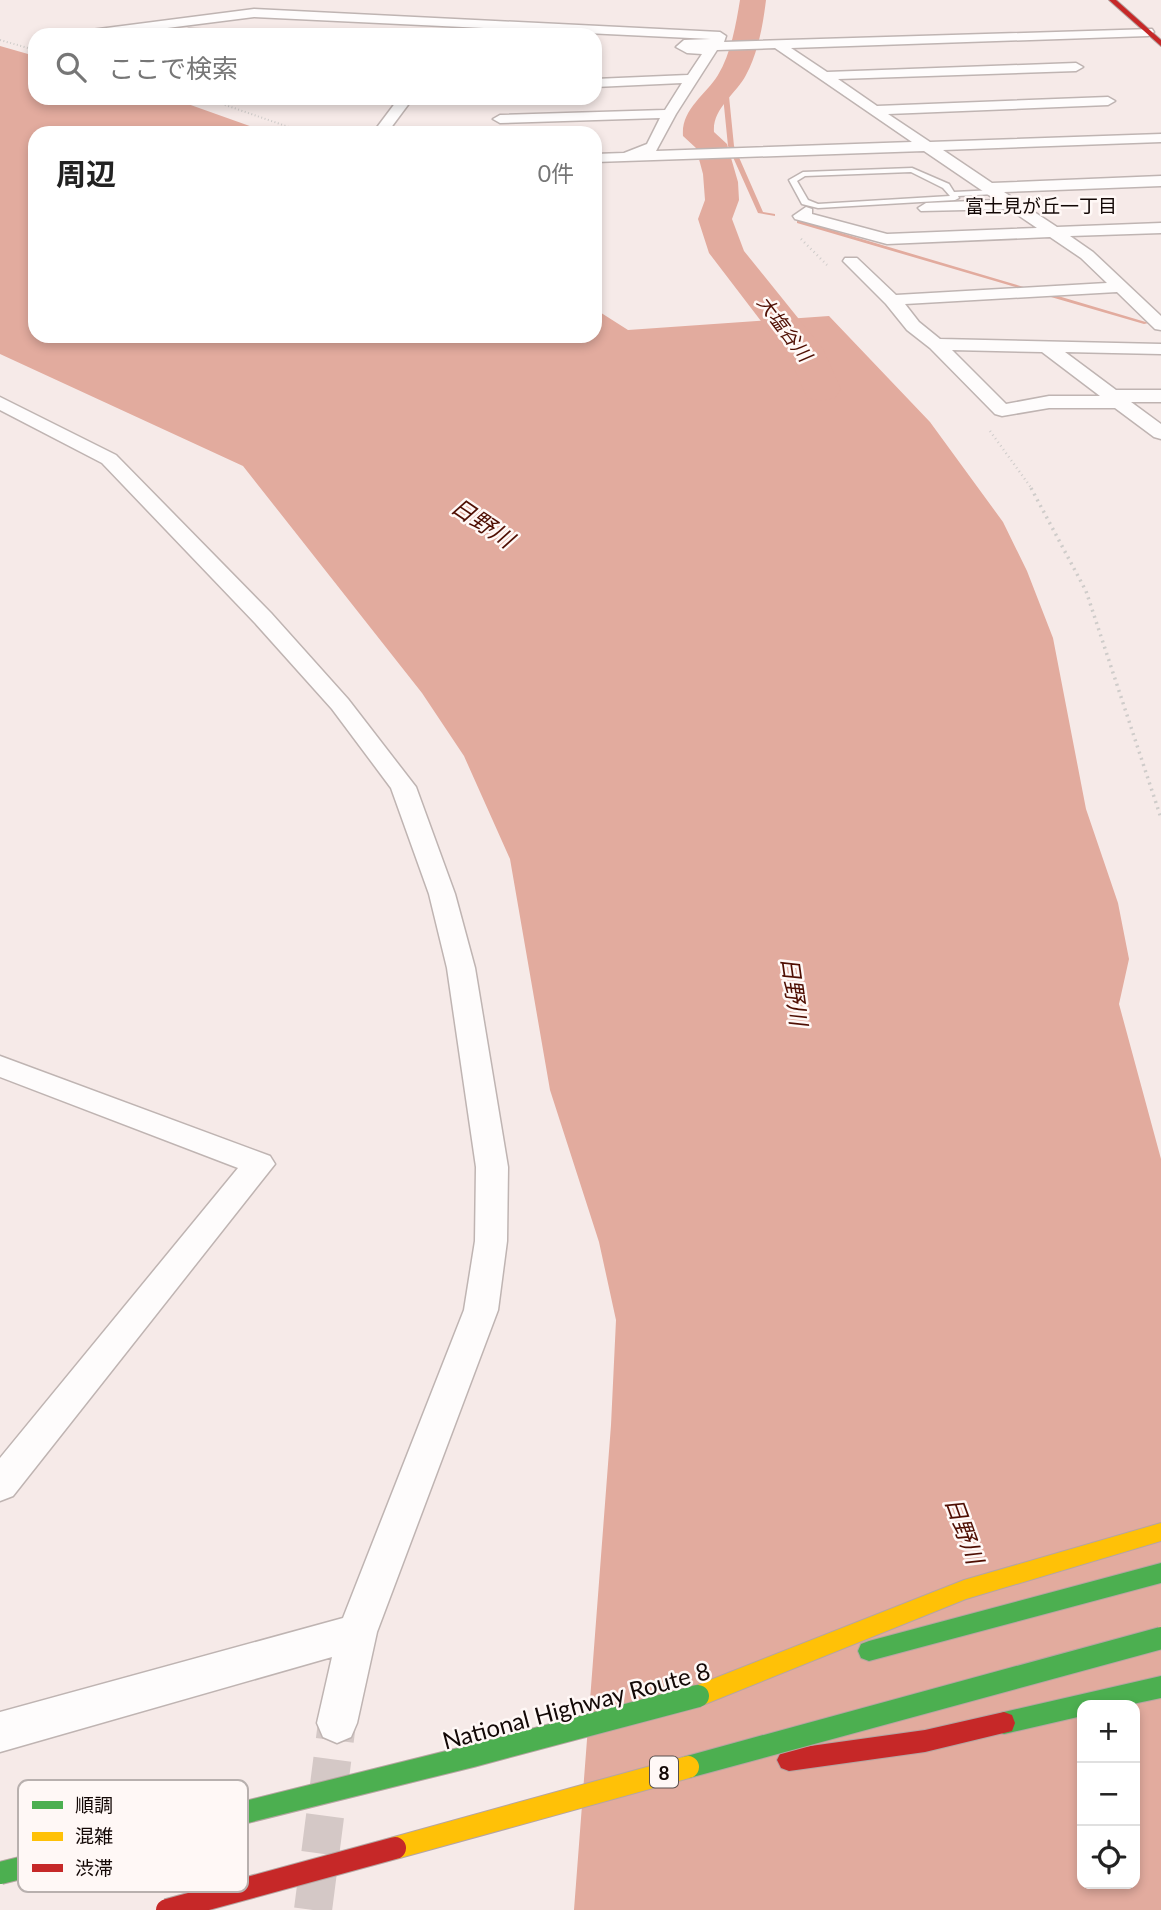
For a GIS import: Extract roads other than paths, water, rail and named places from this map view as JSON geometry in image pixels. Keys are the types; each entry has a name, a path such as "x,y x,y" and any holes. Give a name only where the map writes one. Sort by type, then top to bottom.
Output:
{"highway":[{"path":"1112,0 1161,44"},
{"path":"698,1696 964,1590 1161,1532"},
{"path":"857,1654 1161,1573"},
{"name":"8","path":"248,1888 1161,1637"},
{"name":"National Highway Route 8","path":"248,1812 472,1756 830,1661"},
{"name":"8","path":"622,1784 925,1741 1161,1687"},
{"name":"National Highway Route 8","path":"0,1873 18,1869"},
{"name":"8","path":"167,1910 232,1892"}],"street":[{"path":"132,28 254,13 345,13 464,24 549,28"},
{"path":"175,28 180,21"},
{"path":"460,28 464,24"},
{"path":"602,30 720,36 718,43 684,44 676,48"},
{"path":"676,48 1147,32"},
{"path":"873,110 1113,105 1045,36"},
{"path":"778,44 1087,255 1161,325"},
{"path":"602,156 650,150 669,114 711,50 676,48"},
{"path":"824,75 1084,76"},
{"path":"602,83 693,79"},
{"path":"385,126 401,105"},
{"path":"496,126 503,114 669,114"},
{"path":"1141,134 1161,154"},
{"path":"602,157 926,146 1141,134 1161,138"},
{"path":"992,190 1161,181"},
{"path":"926,208 1013,204"},
{"path":"806,212 801,216 887,239 1161,228"},
{"path":"851,261 892,300 913,326 936,344 1002,410 1049,402 1161,396"},
{"path":"892,300 1121,287"},
{"path":"936,344 1161,349"},
{"path":"1048,348 1161,433"},
{"path":"0,403 13,420 109,459 262,618 340,704 404,787 442,894 461,968 492,1167 491,1241 481,1310 358,1632 337,1723"},
{"path":"0,1066 259,1164 0,1485"},
{"path":"0,1732 358,1632"}],"lane":[{"path":"912,170 946,186 954,194 955,198 947,201 818,205 805,202 793,180 803,174 912,170"},
{"path":"954,194 992,190"}],"water":[{"name":"日野川","path":"0,46 28,54 28,105 191,105 249,126 28,126 28,343 602,343 602,313 628,330 829,316 930,422 1003,522 1027,571 1053,638 1086,809 1118,903 1129,959 1119,1004 1161,1159 1161,1910 574,1910 611,1425 616,1320 599,1242 550,1090 510,859 464,756 422,693 243,466 0,354"}],"waterway":[{"name":"大塩谷川","path":"753,0 735,68 704,111 698,127 699,136 711,144 720,174 723,191 715,219 727,253 809,357 821,389"},
{"path":"725,86 731,146 761,213 773,215"},
{"path":"799,222 1031,290"},
{"path":"1046,294 1146,323"}],"tunnel":[{"path":"313,1910 337,1723"}],"district":[{"name":"富士見が丘一丁目","path":"1041,205"}]}
